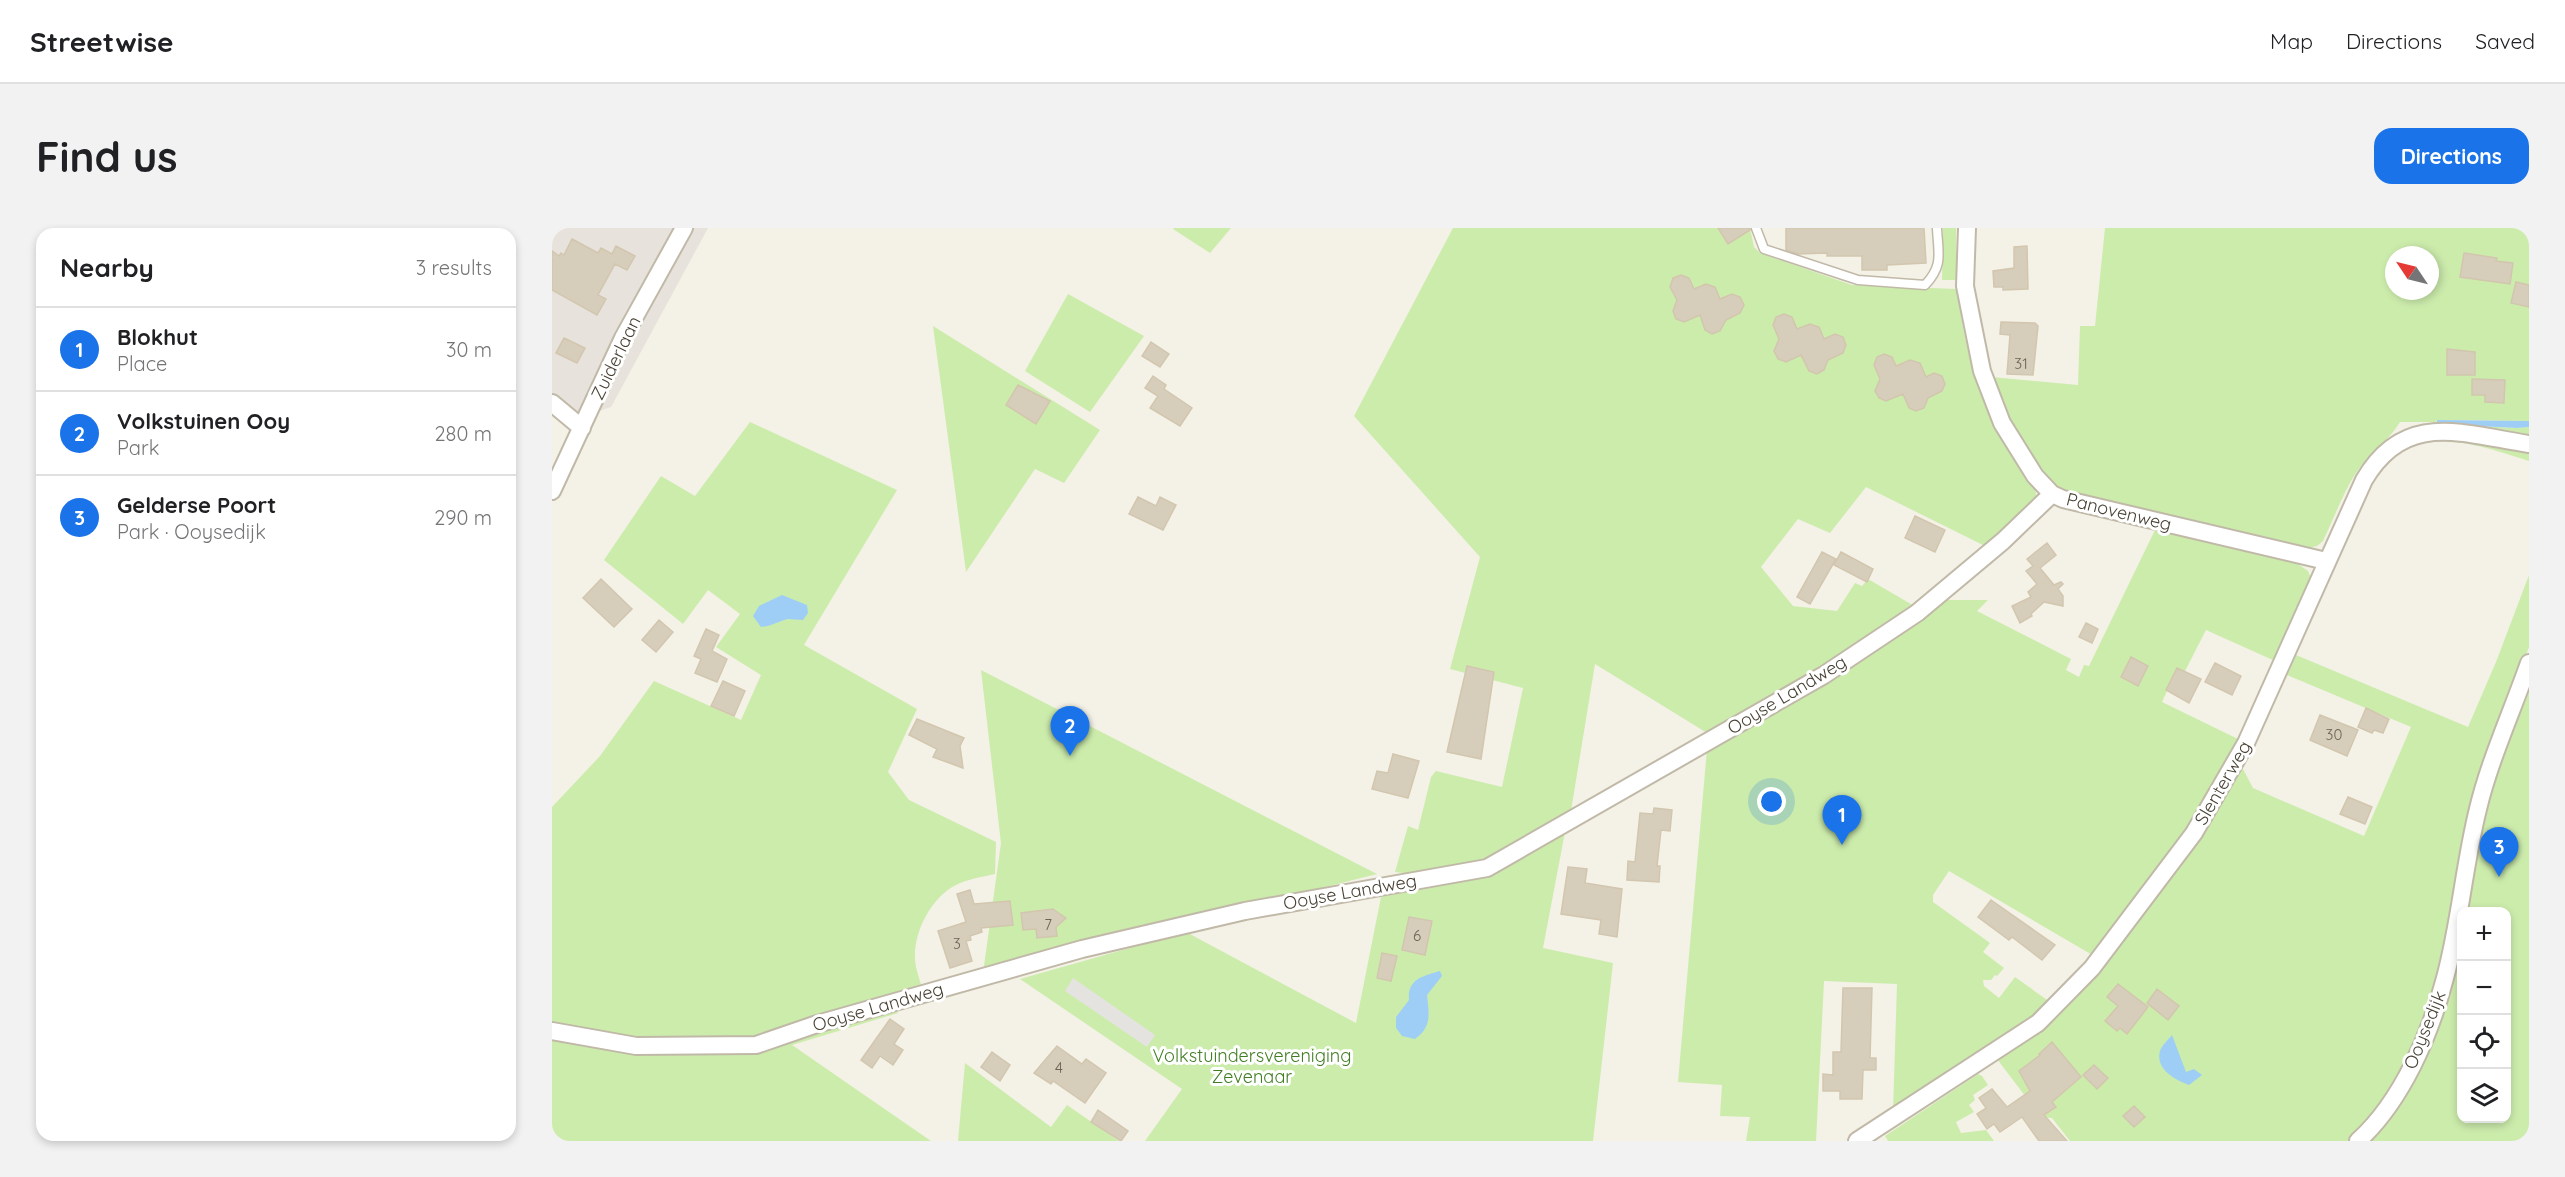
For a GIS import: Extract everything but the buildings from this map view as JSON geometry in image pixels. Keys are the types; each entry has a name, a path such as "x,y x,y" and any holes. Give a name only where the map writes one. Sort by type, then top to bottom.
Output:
{"street":[{"name":"Zuiderlaan","path":"552,491 623,338 684,228"},
{"name":"Panovenweg","path":"1967,228 1965,286 1982,371 2002,423 2035,476 2052,494 2062,499 2326,561"},
{"path":"552,404 582,428"},
{"name":"Slenterweg","path":"1857,1141 2038,1023 2092,968 2194,833 2246,743 2326,561 2364,480 2374,464 2397,442 2407,437 2433,432 2529,444"},
{"name":"Ooyse Landweg","path":"552,1031 636,1046 756,1045 817,1024 1082,948 1245,911 1487,868 1824,675 1917,613 2002,541 2052,494"},
{"name":"Ooysedijk","path":"2358,1141 2386,1109 2405,1079 2424,1037 2445,978 2468,848 2479,805 2529,663"}],"lane":[{"path":"1756,228 1764,249 1786,257 1858,280 1925,285 1936,273 1939,260 1936,228"}],"shaded area":[{"path":"552,228 708,228 611,407 567,422 552,409"},
{"path":"1073,978 1155,1035 1147,1047 1065,991"}],"green space":[{"path":"1174,228 1231,228 1210,253"},
{"path":"1453,228 1750,228 1754,247 1760,253 1852,285 1957,289 1966,342 1981,394 1999,435 2035,490 2037,497 1989,548 1866,487 1830,533 1798,519 1761,567 1793,606 1837,611 1855,583 1862,586 1868,579 1916,607 1712,736 1595,664 1570,817 1499,857 1435,877 1395,872 1408,826 1418,830 1431,777 1436,771 1502,787 1523,688 1450,669 1480,557 1354,416"},
{"path":"1943,228 1956,228 1956,280 1942,280"},
{"path":"2105,228 2529,228 2529,421 2438,420 2436,422 2437,424 2529,427 2529,437 2436,427 2433,422 2400,422 2354,476 2323,541 2317,546 2304,549 2070,496 2054,487 2037,467 2009,419 1992,377 2078,385 2080,326 2095,326"},
{"path":"1068,294 1144,336 1090,412 1025,371"},
{"path":"933,326 1100,430 1064,483 1035,469 966,572"},
{"path":"750,422 897,490 804,645 917,709 888,772 909,800 996,842 995,874 954,886 931,907 917,937 915,948 917,971 924,994 747,1039 648,1043 552,1028 552,807 600,756 654,681 741,720 761,675 716,647 740,614 708,590 683,624 604,560 661,476 695,496"},
{"path":"2428,437 2471,439 2529,448 2529,461 2476,445 2437,441 2419,443 2402,449 2387,460 2359,508 2355,507 2375,471 2391,453 2401,446"},
{"path":"2155,530 2298,564 2308,571 2311,578 2275,661 2206,630 2183,675 2176,671 2162,702 2240,740 2188,830 2094,956 1949,871 1933,895 1933,902 1990,943 1983,952 2004,968 1991,980 1983,980 1984,986 1999,998 2015,977 2050,1002 2017,1030 1893,1111 1897,984 1824,981 1816,1141 1746,1141 1750,1117 1720,1116 1722,1085 1678,1082 1707,749 1823,681 1946,600 1988,600 1977,611 2071,659 2066,670 2079,677 2084,665 2089,666"},
{"path":"2529,575 2529,647 2508,704 2449,943 2422,1030 2392,1091 2351,1141 2070,1141 2052,1118 2041,1117 1997,1059 2021,1045 2090,983 2203,833 2242,767 2253,788 2364,836 2411,727 2287,675 2296,655 2468,727"},
{"path":"981,670 1377,874 983,973 1001,843"},
{"path":"2529,673 2529,1141 2367,1141 2438,1017 2457,928 2457,1123 2511,1123 2511,907 2461,907 2484,801"},
{"name":"Volkstuindersvereniging Zevenaar","path":"1565,832 1543,948 1613,963 1593,1141 1145,1141 1182,1089 1020,979 1186,932 1356,1023 1381,897 1490,869"},
{"path":"896,1011 898,1013 792,1045 931,1141 552,1141 552,1038 793,1040"},
{"path":"965,1063 1051,1127 1067,1105 1119,1141 958,1141"},
{"path":"1978,1074 1988,1085 1973,1095 1975,1100 1969,1105 1974,1112 1956,1122 1961,1133 1986,1130 1994,1141 1888,1141 1885,1136"}],"water":[{"path":"2437,420 2529,421 2529,427 2517,428 2437,424"},
{"path":"782,595 807,605 808,613 803,620 787,619 761,627 753,616 759,606"},
{"path":"1440,971 1442,976 1427,995 1429,1014 1427,1025 1415,1039 1402,1036 1396,1028 1396,1017 1409,1000 1413,983"},
{"path":"2172,1035 2186,1072 2194,1069 2202,1075 2189,1085 2172,1077 2160,1063 2160,1051"}],"place":[{"name":"Volkstuinen Ooy","path":"1070,756"},
{"name":"Blokhut","path":"1842,845"},
{"name":"Gelderse Poort","path":"2499,877"}]}
